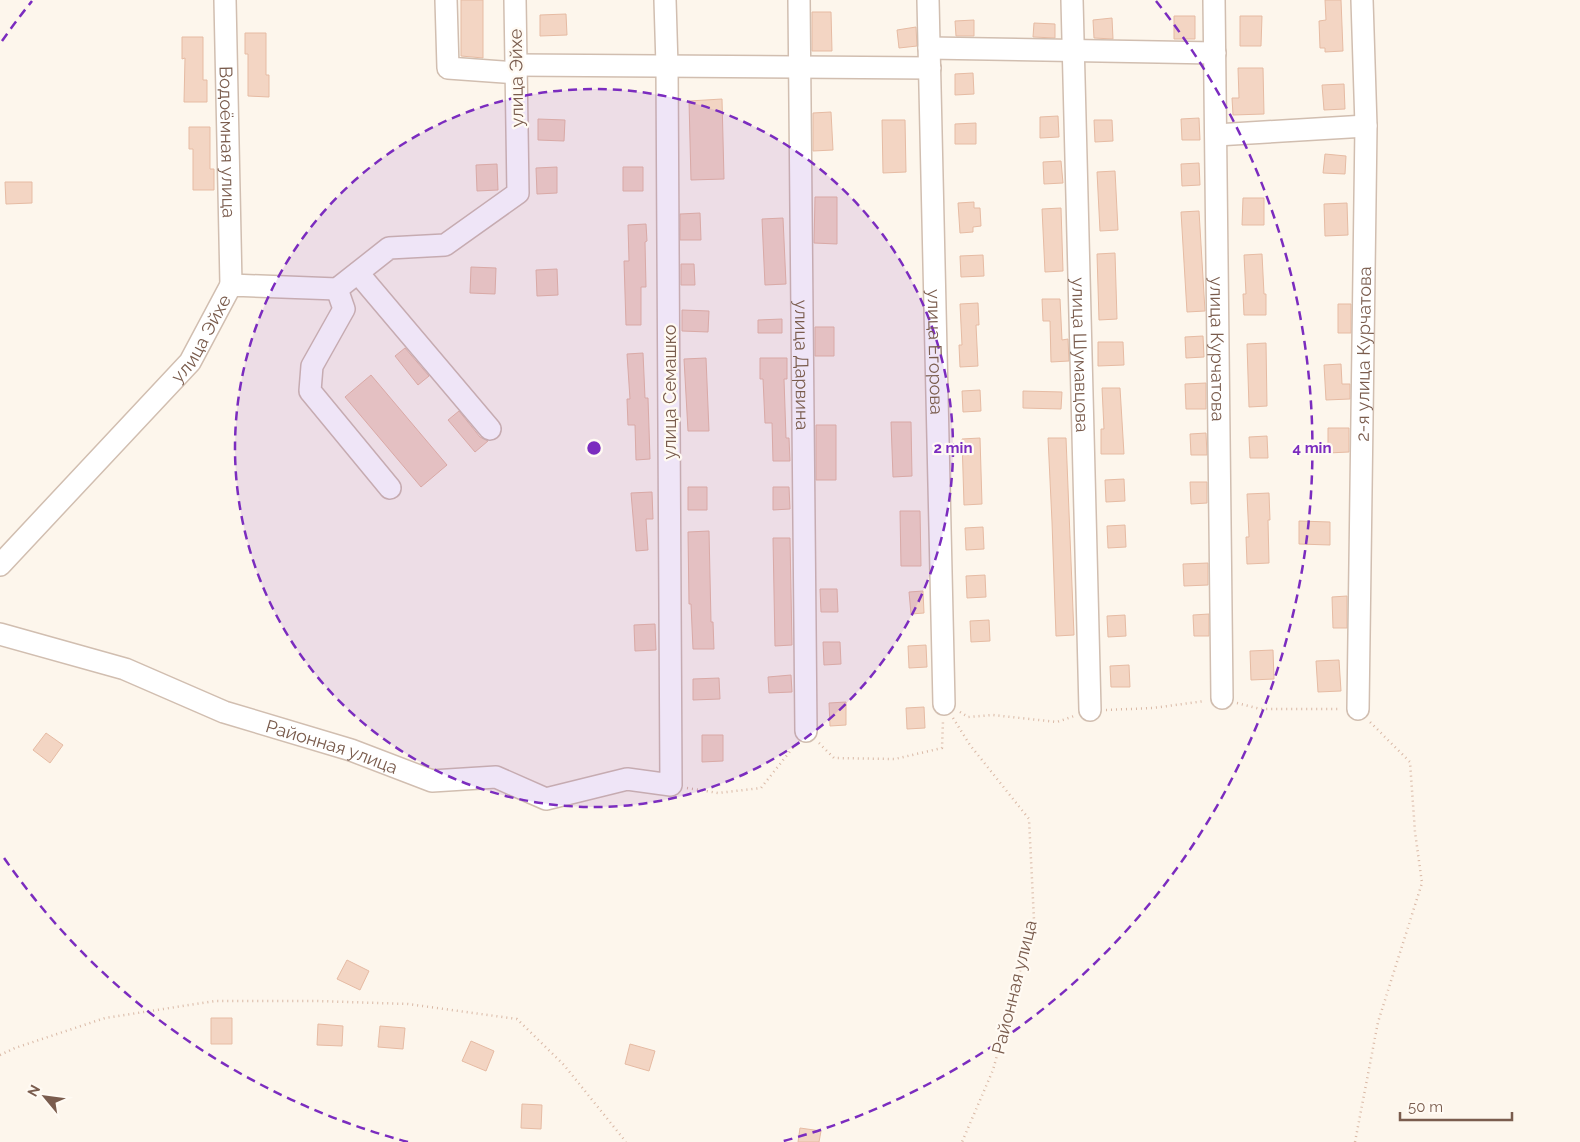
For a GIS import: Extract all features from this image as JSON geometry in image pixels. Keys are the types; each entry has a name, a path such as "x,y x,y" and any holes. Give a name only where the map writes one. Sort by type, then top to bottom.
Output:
{"street":[{"name":"Водоёмная улица","path":"226,0 231,285"},
{"path":"446,0 448,68 800,67 1073,50 1215,53"},
{"name":"улица Эйхе","path":"0,565 190,362 231,285 337,290 389,248 445,245 518,193 515,0"},
{"name":"улица Семашко","path":"665,0 671,785"},
{"name":"улица Дарвина","path":"799,0 806,731"},
{"name":"улица Егорова","path":"928,0 944,704"},
{"name":"улица Шумавцова","path":"1072,0 1090,710"},
{"name":"улица Курчатова","path":"1214,0 1222,698"},
{"name":"2-я улица Курчатова","path":"1358,709 1366,126 1362,0"},
{"path":"1216,135 1366,126"},
{"path":"358,273 490,429"},
{"path":"337,290 344,308 312,366 310,391 390,488"},
{"name":"Районная улица","path":"0,634 125,669 224,712 351,750 432,781 496,778 546,799 627,779 671,785"}],"path":[{"path":"671,785 718,793 761,788 806,731 834,758 896,759 942,748 944,704 968,717 993,715 1057,722 1090,710 1154,708 1222,698 1260,709 1358,709 1410,762 1415,832 1422,883 1378,1022 1355,1142"},
{"name":"Районная улица","path":"944,704 970,744 1029,819 1034,920 993,1070 962,1142"},
{"path":"0,1055 105,1018 215,1002 318,1001 408,1004 516,1018 564,1065 626,1142"}],"building":[{"path":"461,0 483,0 483,58 461,56"},
{"path":"1325,0 1341,0 1343,51 1325,52 1325,48 1320,48 1319,21 1326,20"},
{"path":"812,12 831,12 832,51 812,51"},
{"path":"566,14 567,35 540,36 540,15"},
{"path":"1174,16 1195,16 1195,39 1174,39"},
{"path":"1240,16 1262,16 1261,46 1240,46"},
{"path":"1112,18 1113,39 1094,38 1093,20"},
{"path":"974,20 974,36 956,36 955,21"},
{"path":"1034,23 1055,24 1055,38 1033,37"},
{"path":"916,27 917,46 899,48 897,30"},
{"path":"245,33 266,33 266,75 269,75 269,97 248,96 248,54 245,54"},
{"path":"182,37 203,37 203,80 207,80 207,102 184,102 185,58 182,59"},
{"path":"1238,68 1263,68 1264,114 1233,115 1232,98 1239,98"},
{"path":"973,73 974,94 955,95 955,74"},
{"path":"1344,84 1345,109 1324,110 1322,85"},
{"path":"722,99 724,179 691,180 689,101"},
{"path":"831,112 833,150 813,151 813,113"},
{"path":"1058,116 1059,137 1040,138 1040,117"},
{"path":"1199,118 1200,140 1182,140 1181,119"},
{"path":"538,119 565,120 564,141 538,140"},
{"path":"882,120 905,120 906,172 883,173"},
{"path":"1094,120 1112,120 1113,141 1095,142"},
{"path":"976,123 976,144 955,144 955,124"},
{"path":"189,127 210,127 210,169 214,169 214,190 193,190 193,149 189,149"},
{"path":"1325,154 1346,156 1345,174 1323,173"},
{"path":"1061,161 1063,183 1044,184 1043,162"},
{"path":"1199,163 1200,185 1182,186 1181,164"},
{"path":"497,164 498,190 477,191 476,165"},
{"path":"557,167 557,193 537,194 536,168"},
{"path":"623,167 643,167 643,191 623,191"},
{"path":"1115,171 1118,230 1100,231 1097,172"},
{"path":"5,182 32,182 32,203 6,204"},
{"path":"815,197 837,197 837,244 814,243"},
{"path":"1243,198 1264,198 1264,225 1242,225"},
{"path":"974,202 974,208 980,208 981,226 973,227 973,232 960,233 958,203"},
{"path":"1347,203 1348,235 1325,236 1324,204"},
{"path":"1061,208 1063,271 1045,272 1042,209"},
{"path":"1199,211 1205,311 1187,312 1181,212"},
{"path":"700,213 701,240 680,240 680,214"},
{"path":"783,218 786,284 765,285 762,219"},
{"path":"646,224 646,287 641,287 641,325 626,325 624,261 629,261 628,225"},
{"path":"1115,253 1117,319 1099,320 1097,254"},
{"path":"1262,254 1266,315 1244,315 1243,294 1246,294 1244,255"},
{"path":"983,255 984,276 961,277 960,256"},
{"path":"681,264 694,264 695,285 681,285"},
{"path":"471,267 496,268 495,294 470,293"},
{"path":"557,269 558,295 537,296 536,270"},
{"path":"1042,299 1060,299 1062,340 1068,339 1069,361 1051,362 1050,321 1043,321"},
{"path":"978,303 979,325 976,325 978,366 960,367 959,345 962,345 960,304"},
{"path":"1338,304 1351,304 1351,333 1338,333"},
{"path":"682,310 709,311 708,332 682,331"},
{"path":"782,319 782,333 758,333 758,320"},
{"path":"815,327 834,327 834,356 815,356"},
{"path":"1203,336 1204,357 1186,358 1185,337"},
{"path":"1098,342 1123,342 1124,365 1098,366"},
{"path":"1266,343 1267,406 1249,407 1247,344"},
{"path":"405,348 429,376 418,385 395,356"},
{"path":"643,353 645,398 648,398 650,459 636,460 635,425 628,425 627,399 630,399 627,354"},
{"path":"706,358 709,431 688,431 684,359"},
{"path":"760,358 787,358 787,379 784,379 786,438 789,438 790,461 773,461 772,423 765,423 763,379 760,379"},
{"path":"1341,364 1342,384 1350,384 1350,399 1326,400 1324,365"},
{"path":"371,375 447,465 421,487 345,397"},
{"path":"1206,383 1206,409 1186,409 1185,384"},
{"path":"1102,388 1120,388 1124,454 1101,454 1101,429 1104,429"},
{"path":"980,390 981,411 963,412 962,391"},
{"path":"1023,391 1062,392 1061,409 1023,408"},
{"path":"459,411 480,437 488,441 475,452 448,420"},
{"path":"891,422 911,422 912,476 893,477"},
{"path":"816,425 836,425 836,480 816,480"},
{"path":"1328,428 1349,428 1349,452 1328,453"},
{"path":"1206,433 1207,455 1191,455 1190,434"},
{"path":"1267,436 1268,458 1250,458 1249,437"},
{"path":"980,438 982,504 964,505 962,439"},
{"path":"1048,438 1066,438 1074,635 1056,636"},
{"path":"1124,479 1125,501 1106,502 1105,480"},
{"path":"1190,482 1207,482 1207,503 1191,504"},
{"path":"688,487 707,487 707,510 688,510"},
{"path":"773,487 789,487 790,509 773,510"},
{"path":"652,492 653,519 646,519 648,550 636,551 631,493"},
{"path":"1269,493 1269,563 1247,564 1246,537 1249,537 1247,494"},
{"path":"900,511 920,511 921,566 901,566"},
{"path":"1299,521 1330,522 1330,545 1299,544"},
{"path":"1125,525 1126,547 1108,548 1107,526"},
{"path":"983,527 984,549 966,550 965,528"},
{"path":"709,531 711,622 713,622 714,649 693,649 691,604 689,604 688,532"},
{"path":"773,538 790,538 792,645 775,646"},
{"path":"1208,563 1208,585 1184,586 1183,564"},
{"path":"985,575 986,597 967,598 966,576"},
{"path":"820,589 837,589 838,612 821,612"},
{"path":"923,591 924,613 911,614 909,592"},
{"path":"1347,596 1347,628 1333,628 1332,597"},
{"path":"1209,614 1209,636 1194,636 1193,615"},
{"path":"1125,615 1126,636 1108,637 1107,616"},
{"path":"989,620 990,641 971,642 970,621"},
{"path":"655,624 656,650 635,651 634,625"},
{"path":"823,642 840,642 841,664 824,665"},
{"path":"926,645 927,667 909,668 908,646"},
{"path":"1273,650 1274,679 1251,680 1250,651"},
{"path":"1339,660 1341,691 1318,692 1316,661"},
{"path":"1129,665 1130,687 1111,687 1110,666"},
{"path":"791,675 792,692 769,693 768,677"},
{"path":"719,678 720,699 693,700 693,679"},
{"path":"846,702 846,725 830,726 829,703"},
{"path":"924,707 925,728 907,729 906,708"},
{"path":"46,733 63,745 50,763 33,750"},
{"path":"702,735 723,735 723,761 702,762"},
{"path":"347,960 369,971 360,990 337,979"},
{"path":"211,1018 232,1018 232,1044 211,1044"},
{"path":"318,1024 343,1026 342,1046 317,1045"},
{"path":"380,1026 405,1028 403,1049 378,1047"},
{"path":"471,1041 494,1051 486,1071 462,1061"},
{"path":"630,1044 655,1051 649,1071 625,1064"},
{"path":"522,1104 542,1105 541,1129 521,1128"},
{"path":"800,1128 821,1131 819,1142 798,1142"}]}
